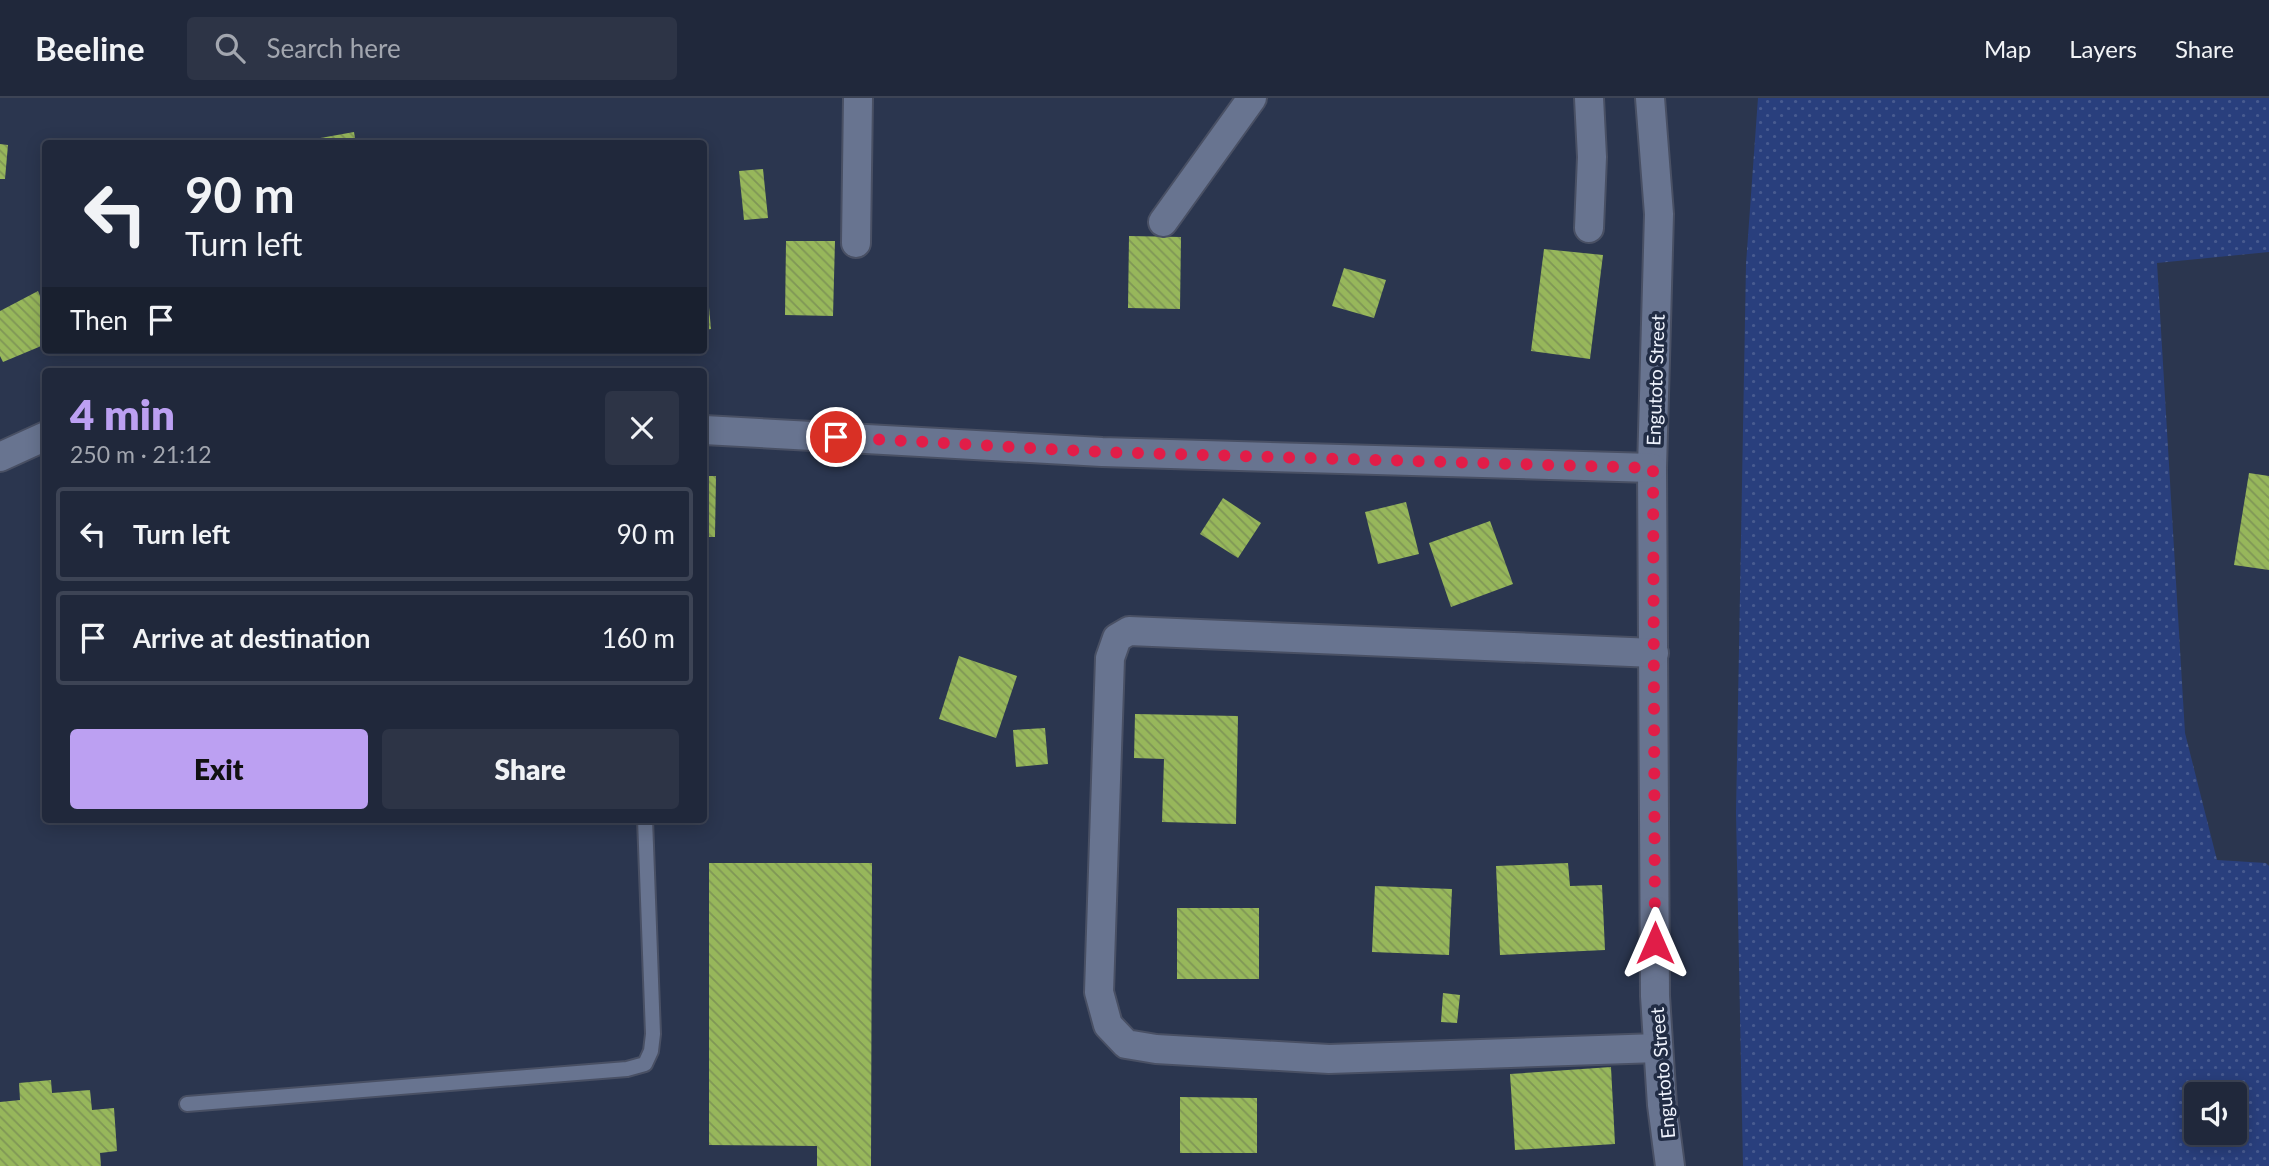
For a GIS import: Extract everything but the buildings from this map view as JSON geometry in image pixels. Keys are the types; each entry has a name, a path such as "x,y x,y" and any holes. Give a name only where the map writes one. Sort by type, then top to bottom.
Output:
{"street":[{"path":"856,243 858,98"},
{"path":"1163,222 1252,98"},
{"path":"1588,228 1592,158 1589,98"},
{"name":"Engutoto Street","path":"1650,98 1659,214 1653,468 1655,982 1662,1105 1670,1166"},
{"path":"707,430 1102,452 1653,468"},
{"path":"0,457 42,438"},
{"path":"1654,653 1129,631 1117,639 1110,658 1098,992 1108,1025 1126,1044 1157,1049 1329,1059 1658,1048"}],"lane":[{"path":"187,1104 627,1069 645,1064 649,1058 653,1034 645,823"}],"shaded area":[{"path":"1758,98 2269,98 2269,252 2157,263 2185,733 2217,860 2266,863 2269,866 2269,1166 1743,1166 1736,813 1746,264"}],"route":[{"path":"836,437 1102,452 1653,468 1655,943"}]}
